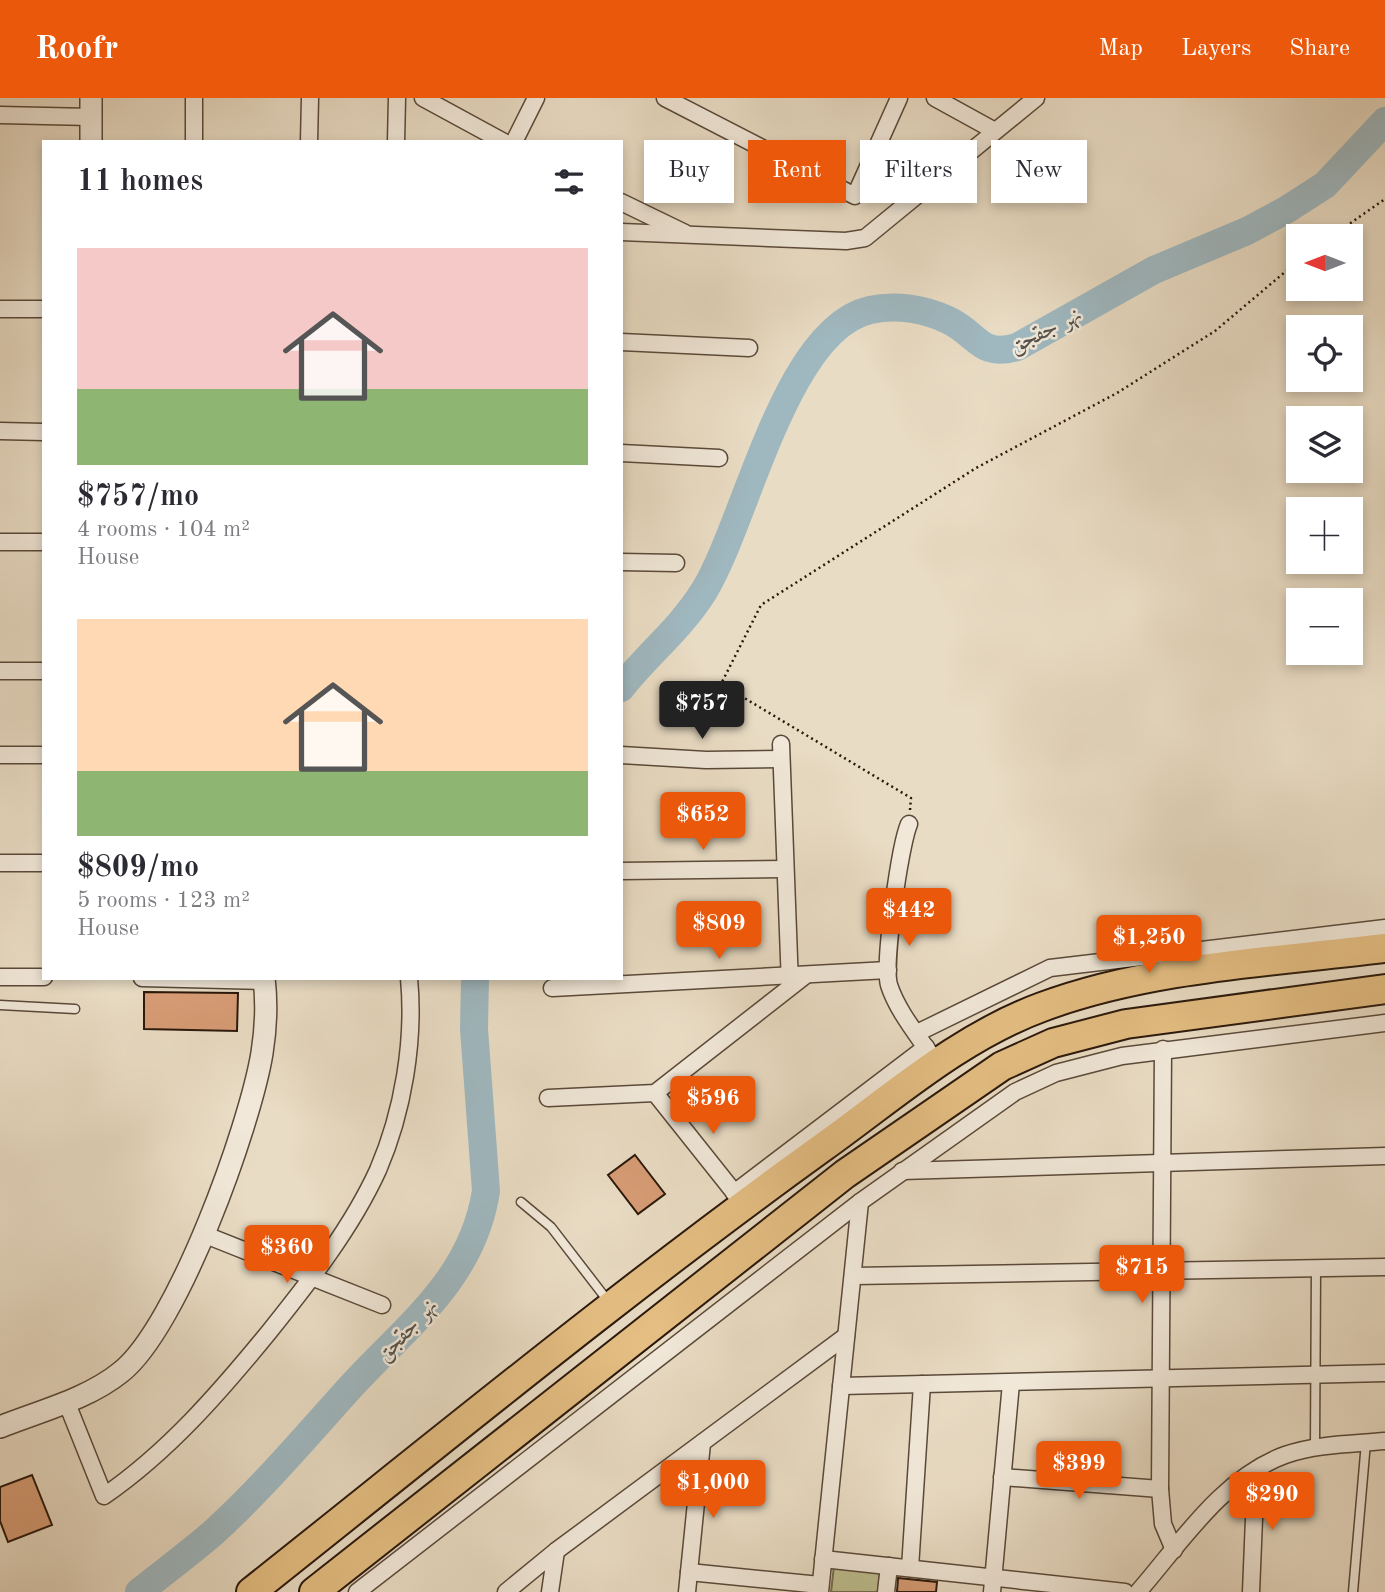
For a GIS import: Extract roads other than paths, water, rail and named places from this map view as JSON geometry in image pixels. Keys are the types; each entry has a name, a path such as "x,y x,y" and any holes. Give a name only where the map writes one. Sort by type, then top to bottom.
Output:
{"highway":[{"path":"251,1592 612,1307 738,1198 926,1048 1109,986 1385,948"},
{"path":"314,1592 845,1174 1002,1066 1053,1043 1126,1024 1385,989"}],"street":[{"path":"194,98 194,140"},
{"path":"309,140 310,98"},
{"path":"396,140 397,98"},
{"path":"423,98 500,140"},
{"path":"515,140 536,98"},
{"path":"665,98 855,196 899,98"},
{"path":"935,98 995,131"},
{"path":"623,232 846,241 864,238 1036,98"},
{"path":"0,115 91,108 91,140"},
{"path":"623,208 693,236"},
{"path":"0,309 42,309"},
{"path":"623,342 749,348"},
{"path":"0,431 42,432"},
{"path":"623,453 719,458"},
{"path":"0,542 42,542"},
{"path":"623,562 676,563"},
{"path":"0,671 42,671"},
{"path":"623,755 706,760 781,751 790,982"},
{"path":"0,755 42,755"},
{"path":"909,824 902,846 888,970 890,988 926,1048 1050,968 1385,928"},
{"path":"0,863 42,863"},
{"path":"623,872 785,869"},
{"path":"548,1098 655,1093 790,982 806,975 888,970"},
{"path":"0,977 42,977"},
{"path":"0,1427 66,1401 120,1373 133,1362 166,1312 203,1234 256,1081 265,1030 264,980"},
{"path":"66,1401 104,1496 126,1481 200,1412 314,1276 371,1183 389,1142 410,1036 409,980"},
{"path":"552,988 790,982"},
{"path":"357,1592 860,1202 998,1103 1036,1081 1082,1065 1163,1049 1385,1023"},
{"path":"1163,1049 1160,1489 1163,1524 1174,1550"},
{"path":"655,1093 738,1198"},
{"path":"902,1171 1385,1156"},
{"path":"689,1572 820,1588 860,1202"},
{"path":"203,1234 382,1305"},
{"path":"853,1276 1385,1267"},
{"path":"506,1592 555,1551 846,1336"},
{"path":"841,1386 1385,1373"},
{"path":"992,1585 1011,1383"},
{"path":"910,1569 922,1384"},
{"path":"1138,1592 1209,1509 1256,1470 1282,1456 1315,1447 1385,1441"},
{"path":"687,1592 702,1443"},
{"path":"1251,1592 1256,1470"},
{"path":"1002,1477 1160,1489"},
{"path":"551,1592 555,1551"},
{"path":"823,1559 910,1569 992,1585 1125,1592"},
{"path":"886,1592 889,1566"}],"lane":[{"path":"0,1005 75,1009"},
{"path":"521,1202 551,1227 612,1307"},
{"path":"1315,1447 1316,1268"},
{"path":"1353,1592 1366,1442"}],"waterway":[{"name":"نهر جقجق","path":"623,686 685,617 704,591 720,560 791,389 814,352 840,325 870,310 890,307 910,309 948,320 986,347 1004,350 1017,347 1154,270 1247,231 1286,210 1325,185 1385,121"},
{"name":"نهر جقجق","path":"139,1592 214,1532 265,1481 432,1302 451,1278 466,1252 478,1223 486,1191 474,1029 475,980"}]}
